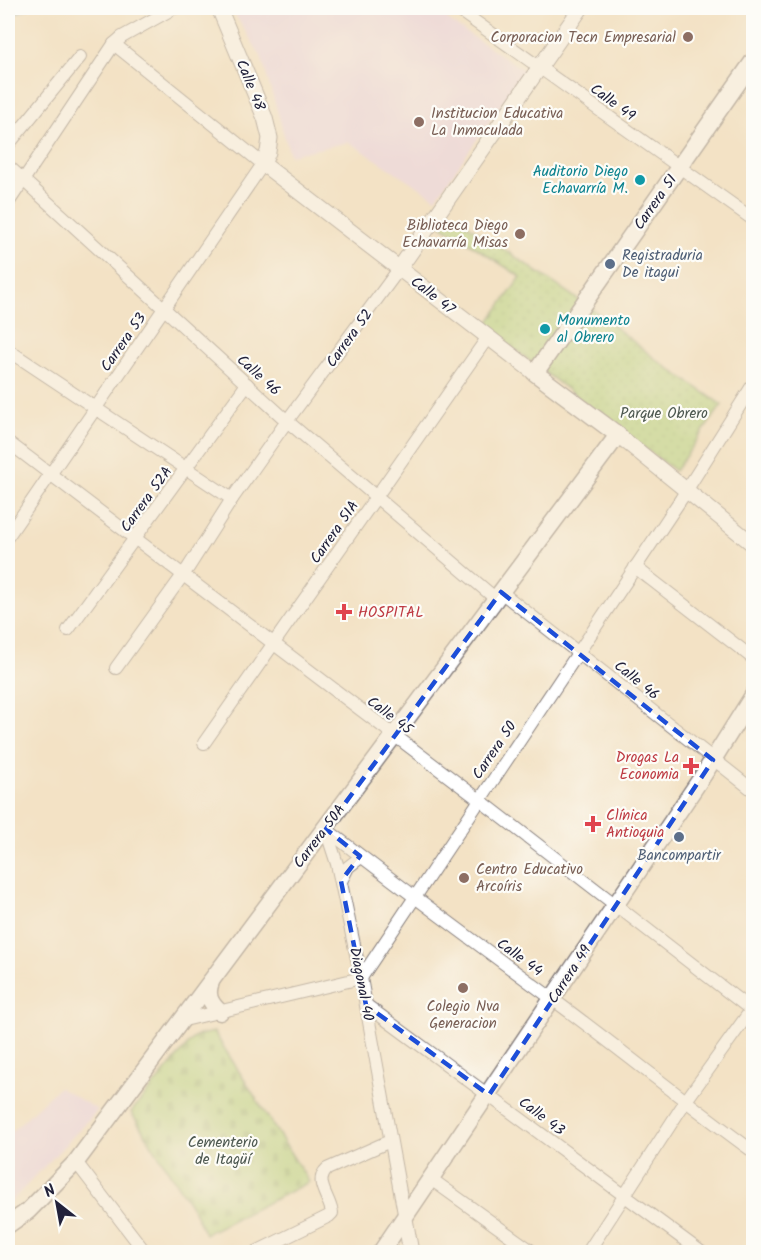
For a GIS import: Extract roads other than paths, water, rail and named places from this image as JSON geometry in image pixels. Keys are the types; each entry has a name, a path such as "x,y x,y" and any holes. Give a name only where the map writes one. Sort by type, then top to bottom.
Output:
{"main road":[{"name":"Carrera 51","path":"535,373 753,60"},
{"name":"Calle 47","path":"535,373 618,435"},
{"name":"Carrera 50A","path":"8,1225 28,1211 76,1162 618,435"},
{"name":"Carrera 49","path":"381,1252 713,760 753,694"},
{"path":"212,981 208,989 209,998 220,1012"}],"street":[{"path":"8,203 114,44 122,37 174,8"},
{"name":"Calle 48","path":"219,8 265,118 270,138 268,152 262,164"},
{"name":"Calle 49","path":"456,8 753,220"},
{"name":"Carrera 52","path":"116,668 182,576 232,499 399,269 541,69 581,8"},
{"name":"Calle 47","path":"114,44 262,164 535,373"},
{"path":"8,145 80,57"},
{"name":"Carrera 53","path":"8,536 262,164"},
{"name":"Calle 46","path":"8,166 288,421 377,496 498,596 578,652 753,791"},
{"name":"Carrera 51A","path":"204,743 488,337"},
{"path":"8,351 232,499"},
{"name":"Carrera 52A","path":"68,630 247,384"},
{"name":"Carrera 50","path":"362,978 752,389"},
{"name":"Calle 47","path":"618,435 753,545"},
{"name":"Calle 45","path":"8,442 752,1009"},
{"path":"635,567 753,659"},
{"name":"Calle 44","path":"326,829 414,898 553,999 753,1152"},
{"name":"Diagonal 40","path":"326,829 341,881 362,978 411,1252"},
{"path":"341,881 348,867 362,857"},
{"path":"180,1021 362,978"},
{"name":"Calle 43","path":"366,1005 701,1252"},
{"path":"588,1252 685,1102 752,1009"},
{"path":"256,1252 329,1216 332,1213 331,1207 320,1180 321,1174 327,1169 390,1141"},
{"path":"76,1162 145,1252"},
{"path":"431,1179 533,1252"}],"waterway":[{"path":"8,15 25,8"}],"place":[{"name":"Corporacion Tecn Empresarial","path":"688,37"},
{"name":"Institucion Educativa La Inmaculada","path":"419,122"},
{"name":"Auditorio Diego Echavarría M.","path":"640,180"},
{"name":"Biblioteca Diego Echavarría Misas","path":"520,234"},
{"name":"Registraduria De itagui","path":"610,264"},
{"name":"Monumento al Obrero","path":"545,329"},
{"name":"HOSPITAL","path":"344,612"},
{"name":"Drogas La Economia","path":"691,766"},
{"name":"Clínica Antioquia","path":"593,824"},
{"name":"Bancompartir","path":"679,837"},
{"name":"Centro Educativo Arcoíris","path":"464,878"},
{"name":"Colegio Nva Generacion","path":"463,988"}],"park label":[{"name":"Parque Obrero","path":"664,413"},
{"name":"Cementerio de Itagüí","path":"223,1150"}]}
